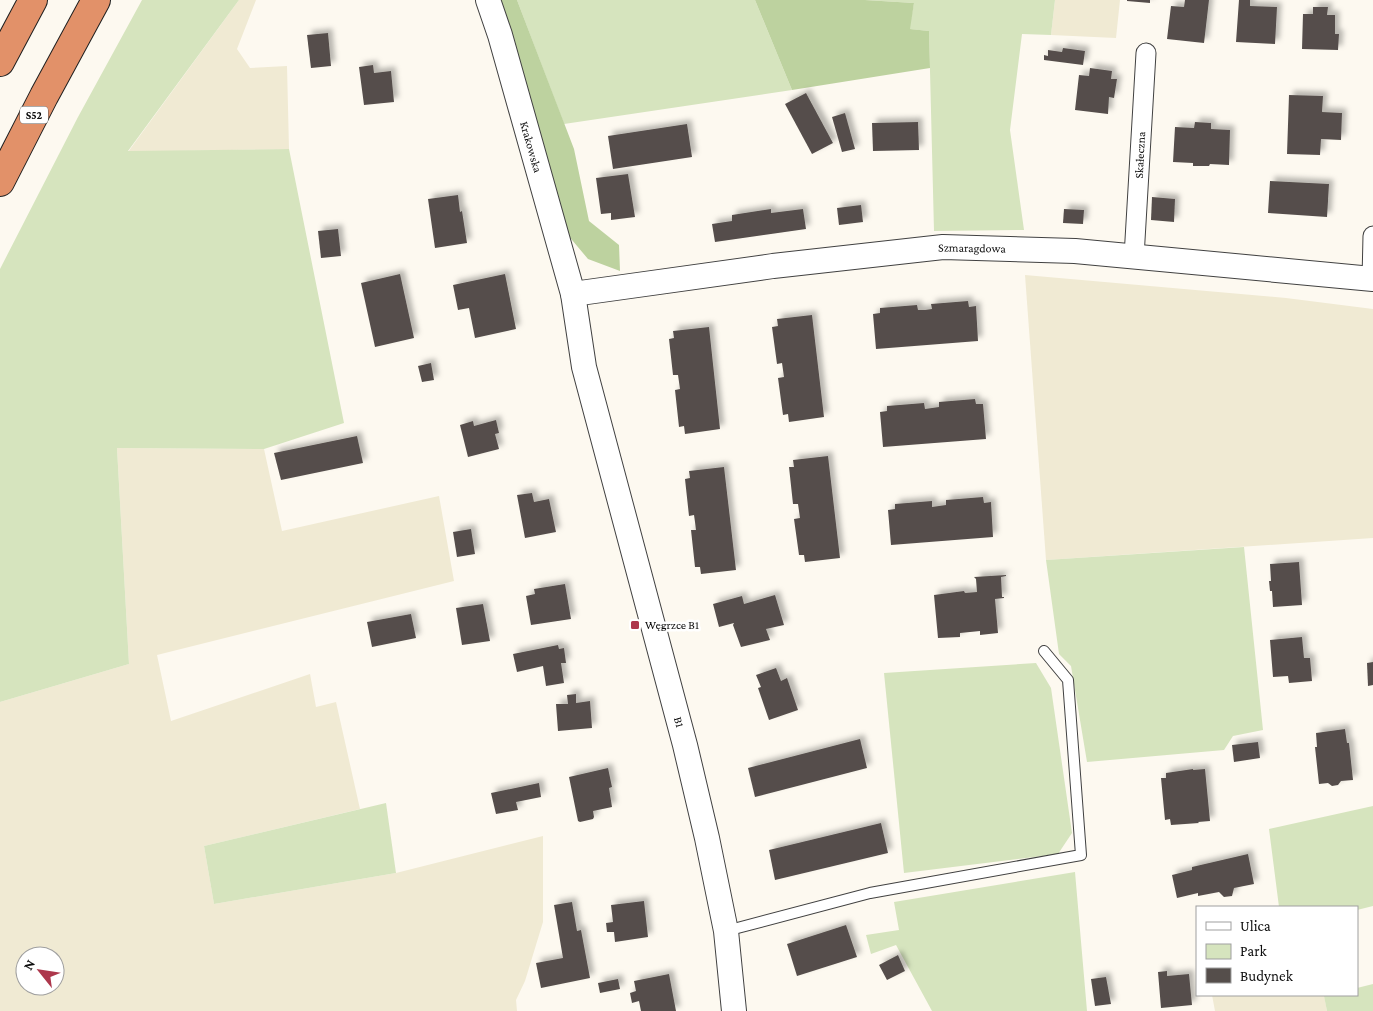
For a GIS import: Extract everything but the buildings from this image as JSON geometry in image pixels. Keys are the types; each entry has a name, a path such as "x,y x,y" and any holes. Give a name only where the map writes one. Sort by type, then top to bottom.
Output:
{"highway":[{"path":"0,62 33,0"},
{"name":"S52","path":"0,182 96,0"}],"street":[{"name":"Krakowska","path":"488,0 500,35 573,294 584,367 602,437"},
{"name":"Skałeczna","path":"1134,257 1146,53"},
{"path":"1373,236 1373,279"},
{"name":"Szmaragdowa","path":"573,294 773,266 943,247 1075,251 1373,279"},
{"name":"B1","path":"602,437 685,745 707,838 726,931 734,1011"}],"lane":[{"path":"726,931 870,893 1081,855 1068,680 1044,651"}],"shaded area":[{"path":"239,0 256,0 237,49 250,68 287,66 289,149 128,152"},
{"path":"1055,0 1120,0 1116,38 1051,35"},
{"path":"1025,275 1286,298 1373,309 1373,538 1046,560"},
{"path":"117,448 264,449 282,531 439,496 454,581 157,655 171,721 310,674 316,707 336,702 360,809 204,846 214,904 396,873 543,836 543,922 525,981 516,1000 517,1011 0,1011 0,702 129,664"},
{"path":"1212,996 1324,996 1327,1011 1215,1011"}],"green space":[{"path":"142,0 239,0 128,151 289,149 344,423 264,449 117,448 129,664 0,702 0,269 78,117"},
{"path":"501,0 517,0 574,149 589,221 619,245 620,271 588,259 567,234"},
{"path":"517,0 755,0 792,90 564,124"},
{"path":"755,0 865,0 914,3 910,29 929,31 930,68 792,90"},
{"path":"865,0 1055,0 1051,35 1022,34 1010,130 1024,230 934,231 929,31 909,29 914,3"},
{"path":"1244,547 1263,730 1233,736 1224,750 1087,762 1071,666 1059,654 1046,560"},
{"path":"1036,663 1051,688 1072,833 1058,854 904,873 884,673"},
{"path":"386,803 396,873 214,904 204,846"},
{"path":"1373,806 1373,906 1358,910 1358,906 1279,906 1269,829"},
{"path":"1075,872 1087,1011 932,1011 896,945 871,954 866,935 899,930 894,902"},
{"path":"1373,984 1373,1011 1327,1011 1324,996 1358,996 1358,988"}],"place":[{"name":"Węgrzce B1","path":"635,625"}]}
